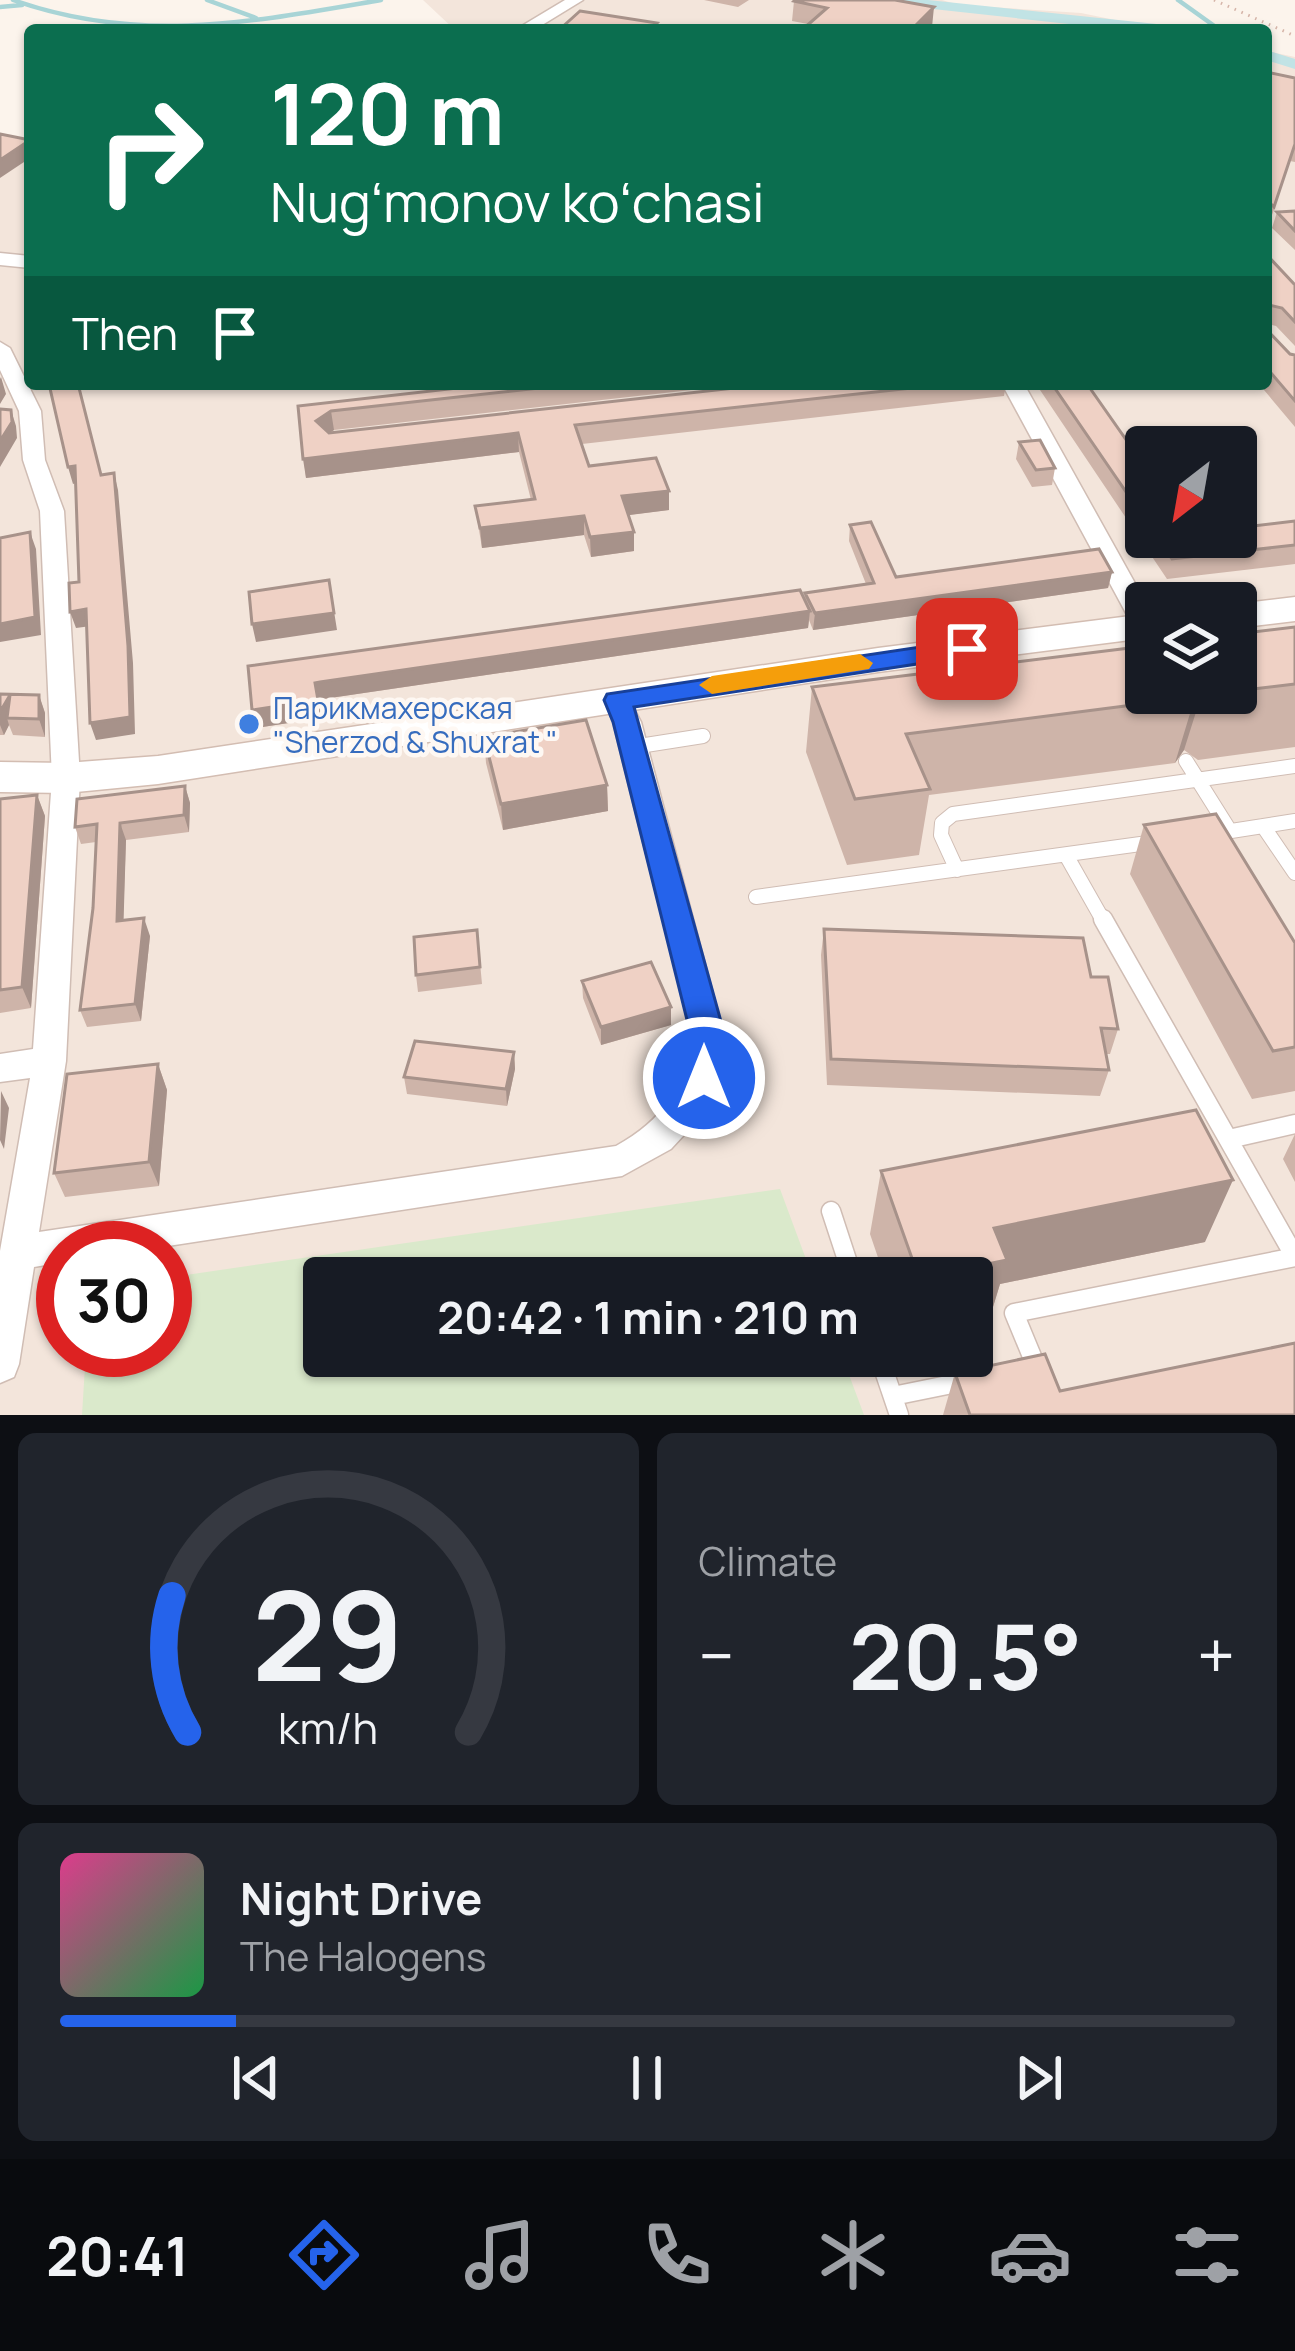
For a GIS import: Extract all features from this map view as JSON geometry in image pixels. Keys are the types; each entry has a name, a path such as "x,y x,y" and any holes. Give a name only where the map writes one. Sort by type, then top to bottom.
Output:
{"main road":[{"path":"1257,614 1295,609"},
{"path":"0,777 66,778 158,770 617,700 1125,632"}],"street":[{"path":"534,24 576,0"},
{"path":"0,348 30,411 34,460 52,511 66,778 50,1061 0,1364"},
{"path":"1017,390 1125,585"},
{"path":"0,410 30,411"},
{"path":"19,1252 622,1161 660,1141 704,1078 708,1036 617,700"},
{"path":"0,1069 50,1061"}],"lane":[{"path":"633,747 703,736"},
{"path":"1186,761 1230,831"},
{"path":"957,870 941,836 942,823 952,814 1295,766"},
{"path":"1213,854 1202,836 1295,821"},
{"path":"1263,826 1295,873"},
{"path":"756,897 1179,839"},
{"path":"1049,1399 1016,1371 1014,1313 1295,1257 1066,855"},
{"path":"1229,1139 1295,1124"},
{"path":"830,1211 846,1257"},
{"path":"887,1377 896,1406 1016,1371"}],"path":[{"path":"1214,0 1268,24"}],"shaded area":[{"path":"423,0 942,0 1081,13 1135,24 449,24"},
{"path":"1272,52 1295,57 1295,1415 0,1415 0,144 24,152 24,390 1272,390"}],"green space":[{"path":"780,1189 805,1257 310,1257"},
{"path":"303,1258 303,1377 850,1377 864,1415 82,1415 84,1377 192,1377 192,1274"}],"building":[{"path":"895,0 934,7 917,24 809,24 827,8 794,1"},
{"path":"580,11 657,23 656,24 566,24"},
{"path":"1272,73 1295,78 1295,144 1274,207"},
{"path":"0,134 24,139 24,144 0,160"},
{"path":"1295,211 1295,231 1277,212"},
{"path":"1272,260 1295,285 1295,322 1282,308 1272,306"},
{"path":"1272,335 1295,355 1295,401 1272,374"},
{"path":"50,390 80,390 101,475 114,473 130,717 90,723 86,609 70,612 69,583 79,582 75,466 68,467"},
{"path":"440,390 521,390 331,411 316,421 329,433 716,390 893,390 575,425 589,466 656,458 669,491 622,496 634,532 590,537 584,516 480,528 475,506 535,499 518,433 303,459 298,406"},
{"path":"1056,390 1091,390 1125,438 1125,490"},
{"path":"0,409 11,410 12,422 0,441"},
{"path":"1040,440 1055,468 1036,470 1019,442"},
{"path":"1295,521 1295,545 1257,549 1257,526"},
{"path":"871,522 896,577 1099,549 1112,572 815,613 805,593 874,583 850,525"},
{"path":"30,532 35,617 0,624 0,538"},
{"path":"329,580 334,613 252,624 249,592"},
{"path":"800,590 810,611 320,682 315,683 318,700 252,710 248,666"},
{"path":"1295,627 1295,684 1257,689 1257,632"},
{"path":"1125,649 1125,706 906,734 930,789 855,799 812,687"},
{"path":"0,694 39,695 39,719 7,718 10,695 0,712"},
{"path":"586,720 607,785 501,804 484,737"},
{"path":"185,786 184,815 120,823 117,921 144,918 135,1004 80,1010 93,908 97,824 75,827 77,799"},
{"path":"37,795 22,987 0,990 0,799"},
{"path":"1216,814 1295,943 1295,1047 1273,1051 1144,825"},
{"path":"824,929 1083,938 1091,977 1108,977 1118,1029 1101,1028 1109,1070 831,1059"},
{"path":"477,930 480,967 416,975 414,937"},
{"path":"651,962 671,1007 601,1027 582,981"},
{"path":"415,1041 514,1052 506,1089 404,1077"},
{"path":"158,1064 149,1162 54,1173 67,1074"},
{"path":"1196,1110 1233,1180 994,1228 1007,1260 993,1263 993,1257 912,1257 881,1171"},
{"path":"1295,1343 1295,1415 970,1415 956,1377 993,1377 993,1365 1045,1354 1060,1391"}],"waterway":[{"path":"13,0 60,14 128,24"},
{"path":"207,0 256,18"},
{"path":"211,24 381,0"},
{"path":"887,0 1110,24"},
{"path":"1178,0 1212,24"},
{"path":"0,7 22,5"},
{"path":"1272,57 1295,64"}],"slow traffic":[{"path":"712,685 860,663"}],"place":[{"name":"Парикмахерская \"Sherzod & Shuxrat \"","path":"249,724"}],"route":[{"path":"704,1078 708,1036 627,722 617,700 967,649"}]}
